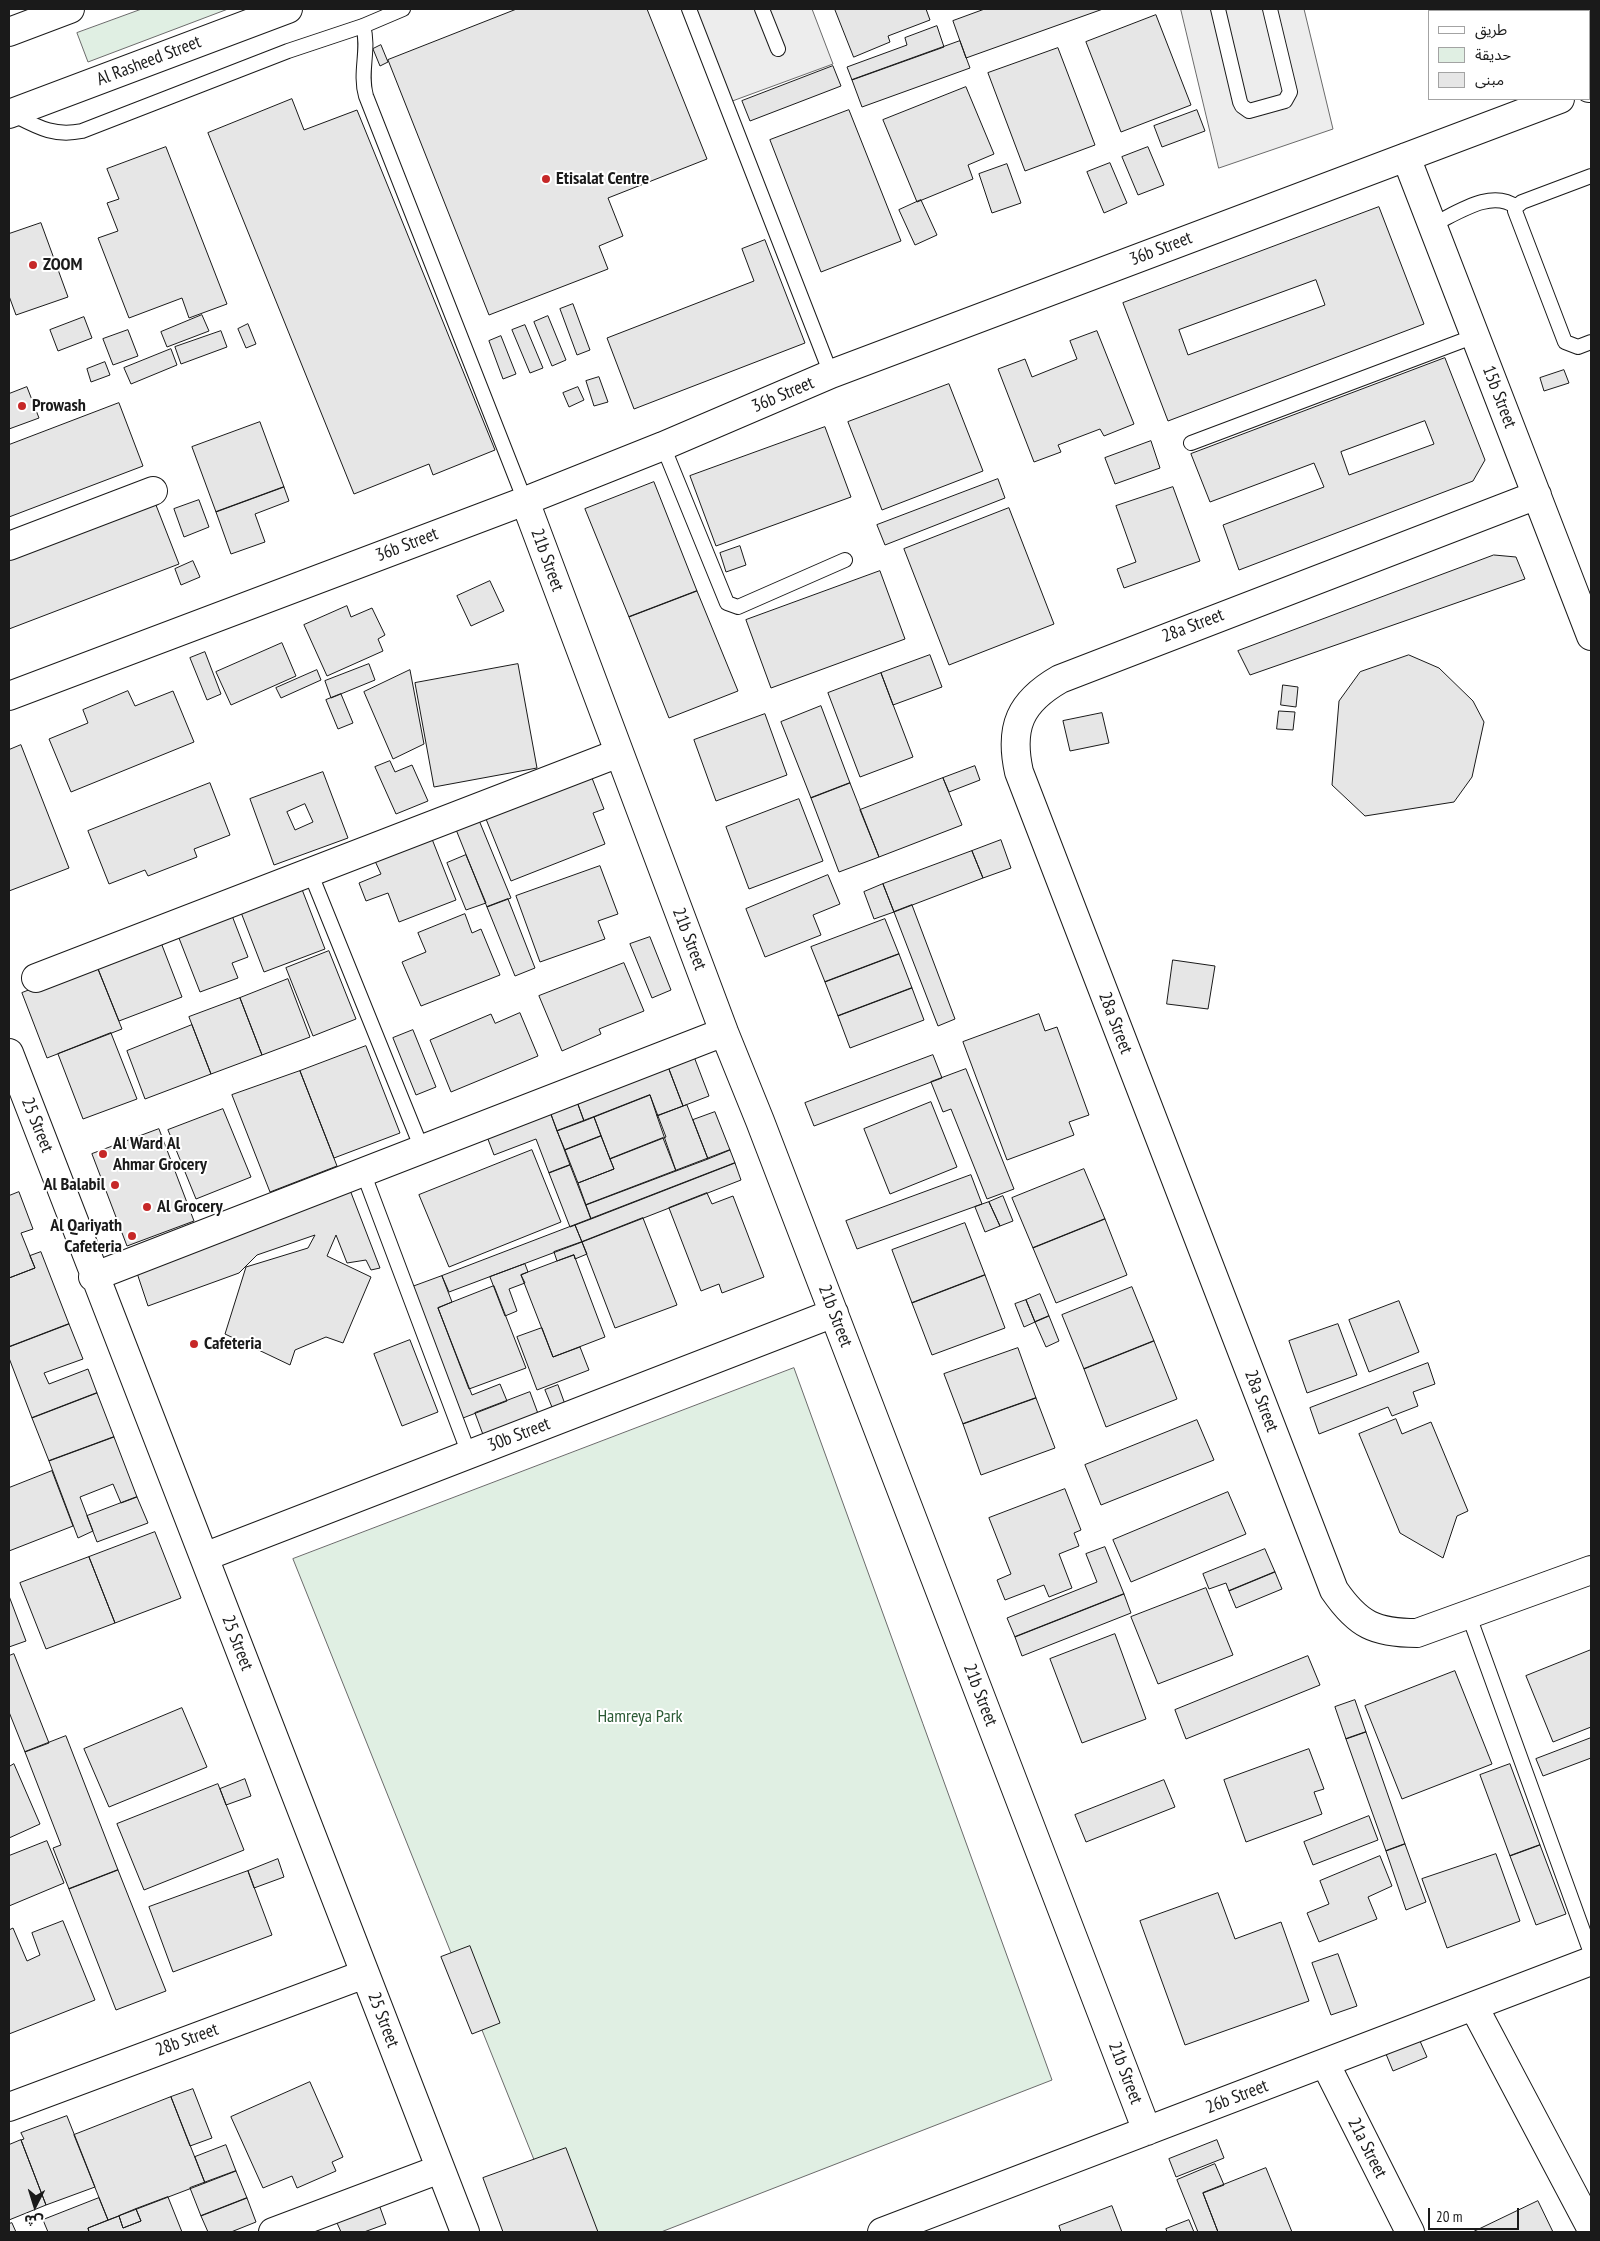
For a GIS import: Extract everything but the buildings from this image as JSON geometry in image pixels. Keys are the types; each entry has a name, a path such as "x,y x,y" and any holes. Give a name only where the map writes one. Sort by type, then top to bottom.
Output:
{"street":[{"path":"9,32 70,9"},
{"name":"Al Rasheed Street","path":"9,118 288,9"},
{"name":"36b Street","path":"9,696 525,501 663,446 831,374 1557,100"},
{"name":"15b Street","path":"1406,157 1591,636"},
{"path":"9,546 153,491"},
{"name":"28a Street","path":"1537,495 1060,678 1040,690 1025,707 1016,728 1014,750 1019,772 1334,1590 1348,1610 1368,1625 1392,1633 1417,1633 1469,1616 1591,1570"},
{"name":"21b Street","path":"525,501 724,1032 834,1313 1147,2131"},
{"path":"36,978 619,753"},
{"path":"93,1276 724,1032"},
{"name":"25 Street","path":"9,1053 93,1276 204,1557 465,2232"},
{"name":"30b Street","path":"204,1557 834,1313"},
{"name":"26b Street","path":"882,2232 1591,1962"},
{"name":"28b Street","path":"9,2107 365,1974"},
{"path":"1474,2007 1591,2228"},
{"name":"21a Street","path":"1325,2063 1410,2232"},
{"path":"274,2232 440,2168"}],"lane":[{"path":"9,118 54,133 68,134 82,131 288,51 363,26 403,9"},
{"path":"689,9 831,374"},
{"path":"762,9 778,49"},
{"path":"1218,9 1240,102 1242,106 1249,110 1285,102 1290,92 1270,9"},
{"path":"363,26 367,40 362,75 366,96 525,501"},
{"path":"1516,207 1522,202 1591,176"},
{"path":"1432,225 1486,201 1504,201 1516,207"},
{"path":"1516,207 1516,216 1565,342 1578,347 1591,342"},
{"path":"1191,443 1475,336"},
{"path":"663,446 727,603 738,607 845,560"},
{"path":"310,872 422,1149"},
{"path":"363,1172 469,1454"},
{"path":"1469,1616 1591,1953"}],"green space":[{"path":"142,9 228,9 88,62 77,33"},
{"name":"Hamreya Park","path":"794,1368 1052,2080 661,2232 563,2232 293,1559"}],"shaded area":[{"path":"685,9 812,9 833,64 727,103"},
{"path":"1181,9 1304,9 1333,129 1219,168"}],"place":[{"name":"Etisalat Centre","path":"546,179"},
{"name":"ZOOM","path":"33,265"},
{"name":"Prowash","path":"22,406"},
{"name":"Al Ward Al Ahmar Grocery","path":"103,1154"},
{"name":"Al Balabil","path":"115,1185"},
{"name":"Al Grocery","path":"147,1207"},
{"name":"Al Qariyath Cafeteria","path":"132,1236"},
{"name":"Cafeteria","path":"194,1344"}]}
